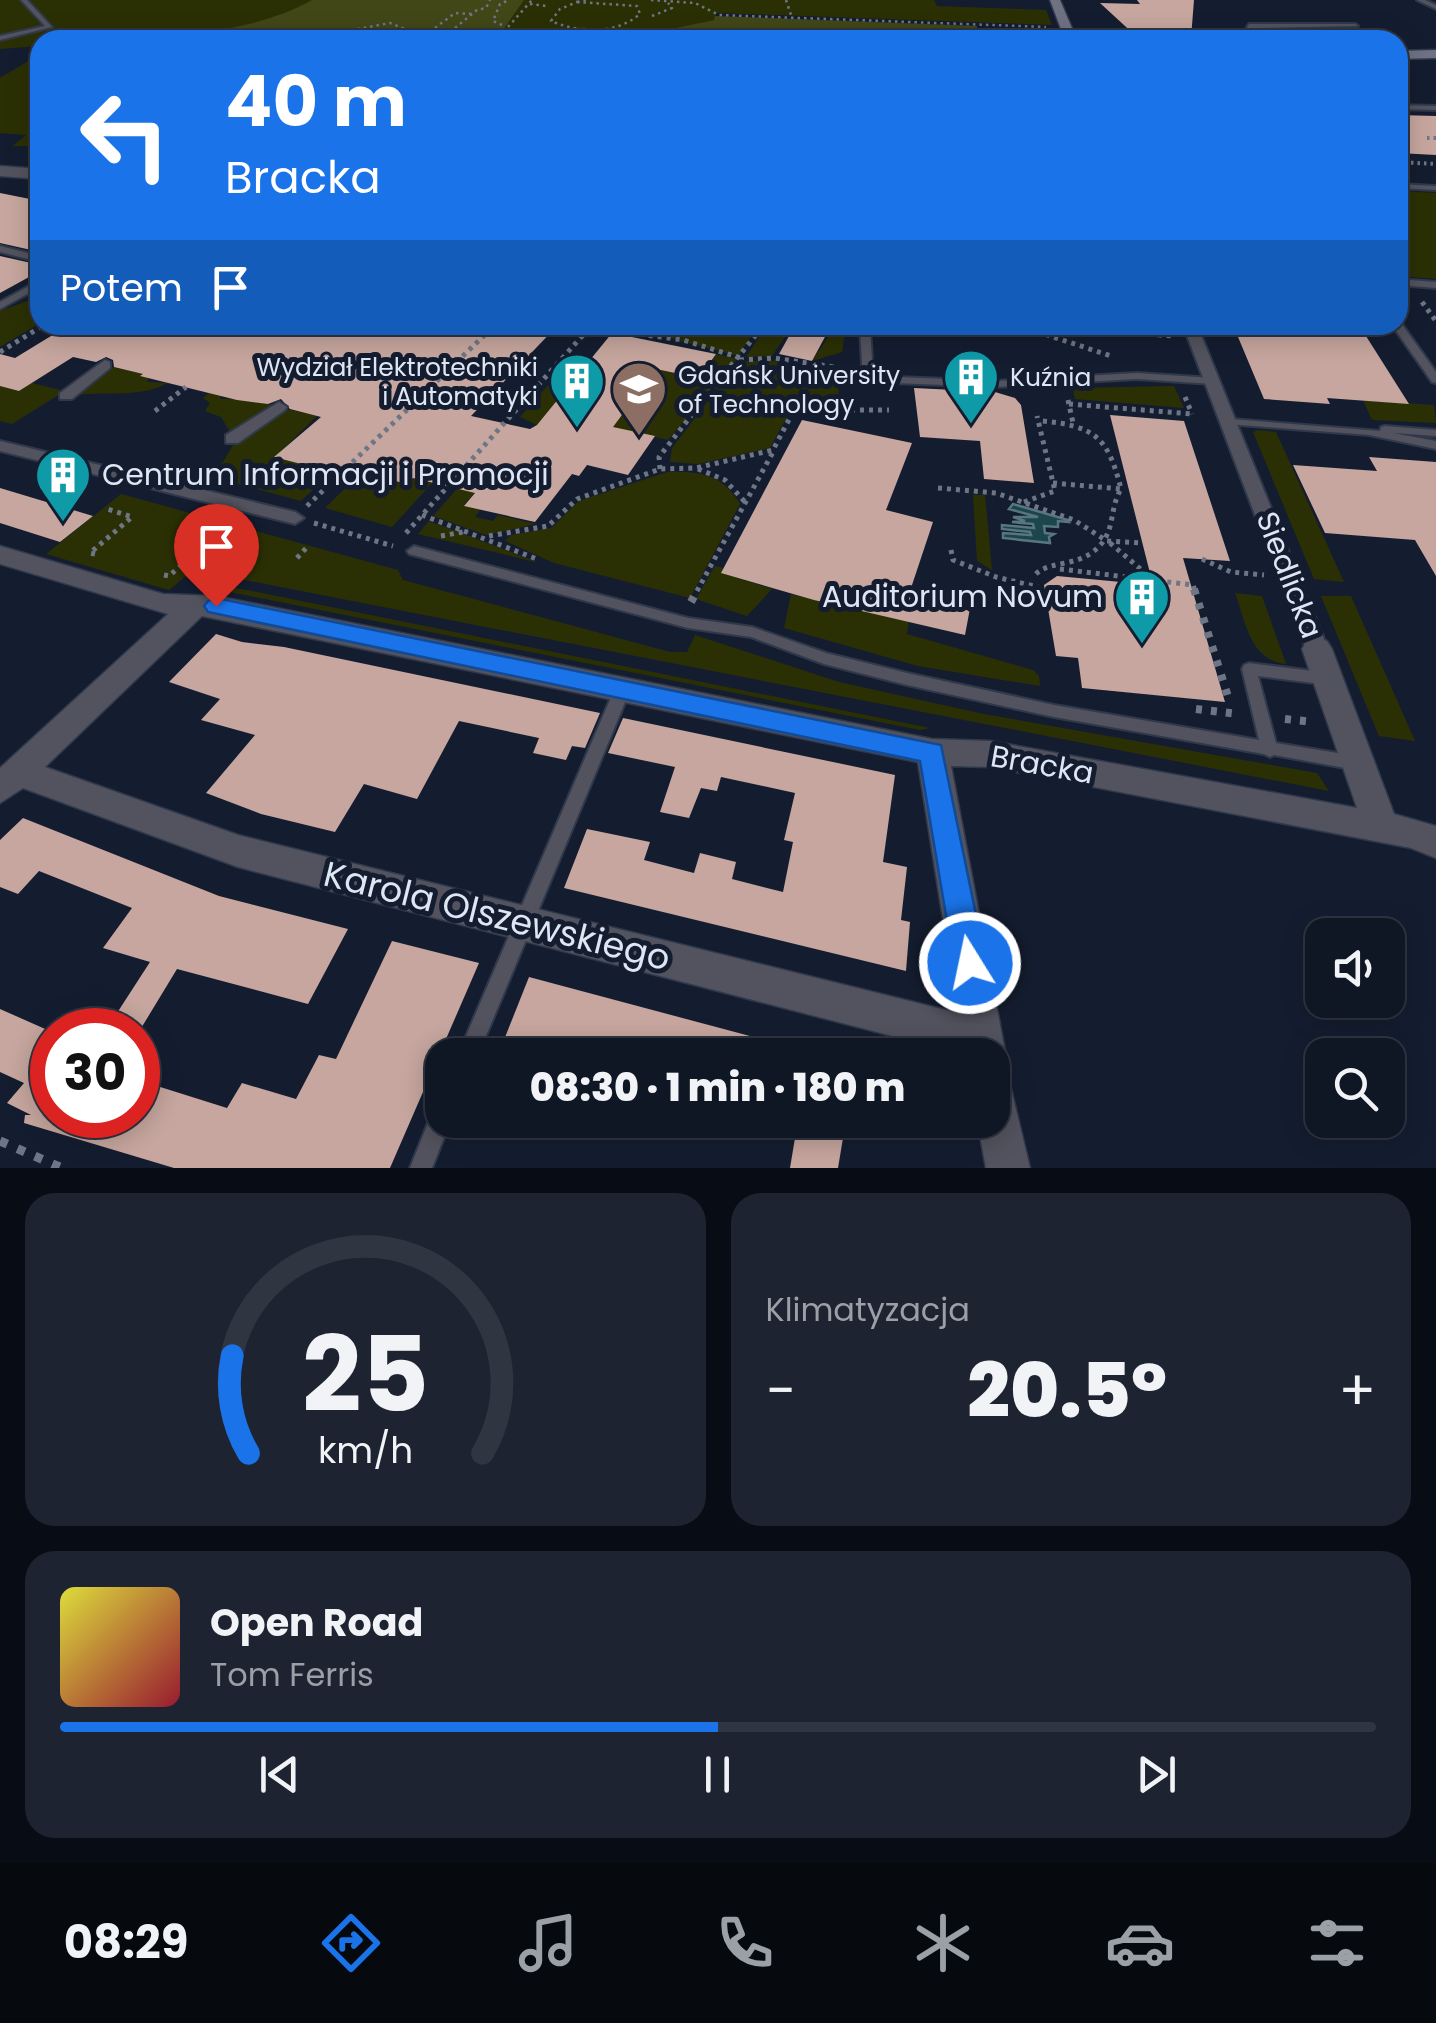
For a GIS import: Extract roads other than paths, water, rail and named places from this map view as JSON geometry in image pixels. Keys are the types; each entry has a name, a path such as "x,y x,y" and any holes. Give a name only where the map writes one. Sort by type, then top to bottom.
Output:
{"main road":[{"path":"1054,0 1067,30"},
{"path":"1408,55 1436,54"}],"street":[{"path":"0,171 30,173"},
{"name":"Siedlicka","path":"1195,335 1347,726 1381,827"},
{"path":"66,396 105,364"},
{"path":"232,439 279,407"},
{"path":"0,446 295,518"},
{"name":"Bracka","path":"0,556 163,604 216,606 932,752 990,754 1381,827 1436,842"},
{"path":"9,780 194,607"},
{"path":"932,752 983,1038"},
{"name":"Karola Olszewskiego","path":"9,780 238,851 952,1038"},
{"path":"1002,1138 1008,1168"}],"lane":[{"path":"24,0 49,26 33,30"},
{"path":"1420,0 1436,7"},
{"path":"1254,30 1249,26 1355,26"},
{"path":"0,38 30,31"},
{"path":"1408,107 1436,108"},
{"path":"1408,187 1436,188"},
{"path":"0,249 30,256"},
{"path":"1408,283 1436,284"},
{"path":"0,306 30,289"},
{"path":"866,335 868,378 996,384 1137,376 1213,380"},
{"path":"1404,335 1436,380"},
{"path":"1230,422 1369,432 1436,445"},
{"path":"1369,432 1380,428 1436,433"},
{"path":"414,551 688,623 752,632 824,658 907,679 1054,711 1361,764"},
{"path":"1270,750 1249,670 1329,679"},
{"path":"475,1038 623,688"},
{"path":"421,1168 433,1138"}],"place":[{"name":"Kuźnia","path":"971,426"},
{"name":"Wydział Elektrotechniki i Automatyki","path":"577,430"},
{"name":"Gdańsk University of Technology","path":"639,438"},
{"name":"Centrum Informacji i Promocji","path":"63,524"},
{"name":"Auditorium Novum","path":"1142,646"}]}
